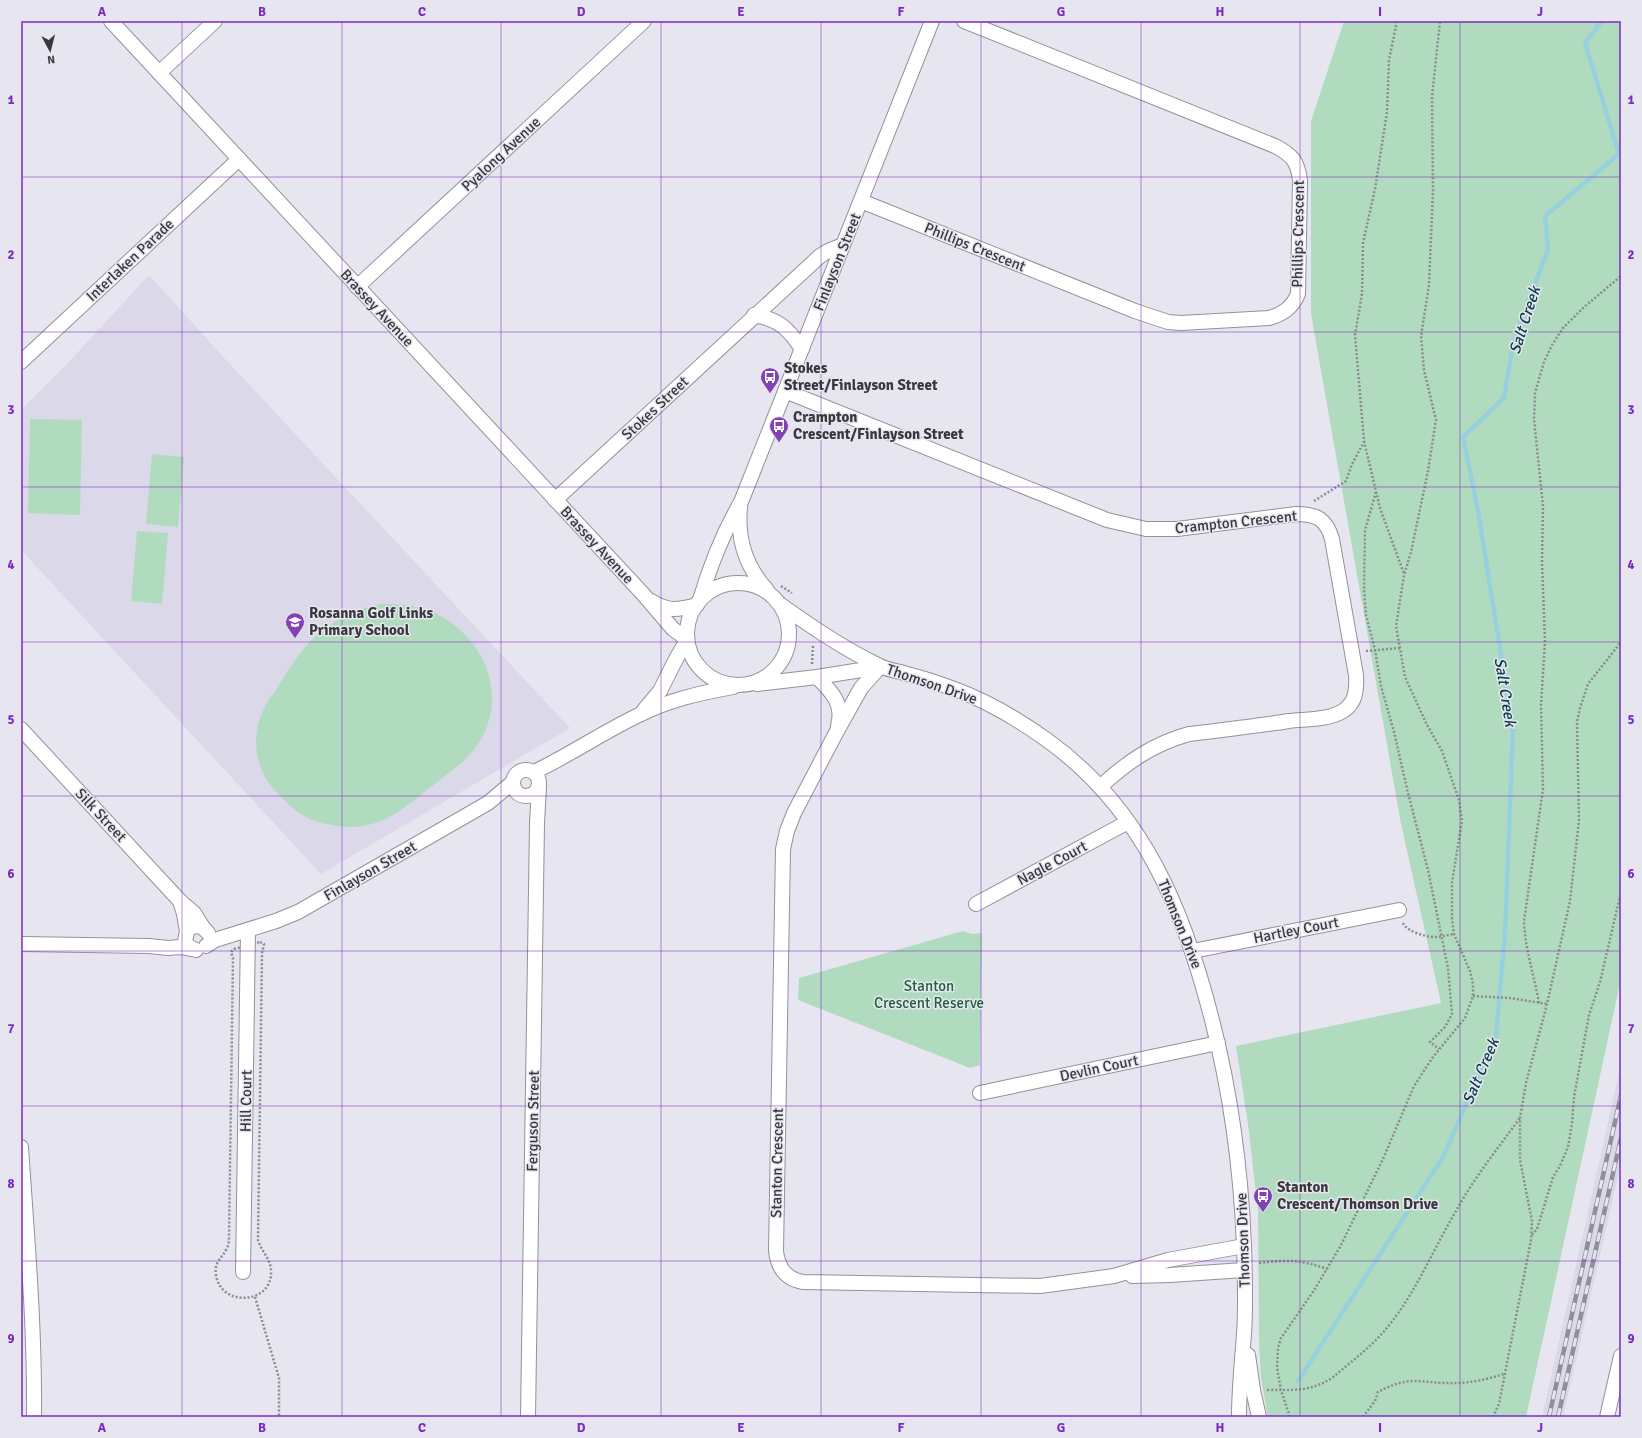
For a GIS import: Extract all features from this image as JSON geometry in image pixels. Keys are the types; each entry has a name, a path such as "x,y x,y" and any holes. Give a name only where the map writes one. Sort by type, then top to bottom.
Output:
{"street":[{"name":"Brassey Avenue","path":"110,21 643,594 673,630 687,639"},
{"path":"159,73 215,21"},
{"name":"Pyalong Avenue","path":"357,287 644,21"},
{"name":"Finlayson Street","path":"698,602 724,535 741,502 932,21"},
{"name":"Phillips Crescent","path":"861,201 1135,311 1168,322 1181,323 1269,318 1280,315 1289,309 1295,301 1298,294 1300,181 1299,169 1294,159 1275,146 964,21"},
{"name":"Interlaken Parade","path":"21,362 239,159"},
{"name":"Stokes Street","path":"555,500 754,315 820,256 843,245"},
{"path":"754,315 773,320 781,324 794,337 802,349"},
{"name":"Crampton Crescent","path":"785,391 1107,520 1127,525 1146,529 1177,529 1296,514 1310,514 1319,518 1324,523 1329,530 1332,540 1357,686 1355,696 1350,705 1343,711 1319,718 1188,734 1171,739 1154,746 1134,759 1100,787"},
{"name":"Finlayson Street","path":"741,502 740,531 747,562 757,578 778,602"},
{"path":"538,780 526,770 519,772 516,775 519,790 534,793 538,780 559,760 639,715 678,699 699,693 744,685 763,679 775,670 787,650 789,627 784,612 778,602 760,588 742,583 715,589 698,602 689,620 687,639 660,692 639,715"},
{"name":"Brassey Avenue","path":"643,594 656,604 670,609 679,609 698,602"},
{"name":"Thomson Drive","path":"778,602 814,628 880,667 910,674 958,690 996,708 1048,741 1070,758 1100,787 1128,822 1146,848 1168,888 1193,951 1218,1043 1226,1081 1241,1186 1244,1246 1244,1331 1239,1393 1239,1417"},
{"path":"687,639 692,655 705,673 717,681 744,685"},
{"name":"Thomson Drive","path":"744,685 817,677 880,667"},
{"name":"Stanton Crescent","path":"880,667 861,688 837,731 794,813 787,831 783,849 776,1251 779,1265 787,1276 795,1281 803,1282 1027,1286 1068,1283 1114,1276 1170,1275 1244,1267"},
{"name":"Stanton Crescent","path":"817,677 835,696 838,703 840,719 837,731"},
{"name":"Silk Street","path":"21,729 180,901 194,913 205,929"},
{"name":"Ferguson Street","path":"528,1417 538,780"},
{"name":"Finlayson Street","path":"206,946 215,940 298,912 488,803 519,790"},
{"name":"Ferguson Street","path":"519,790 537,824"},
{"name":"Nagle Court","path":"976,904 1128,822"},
{"name":"Silk Street","path":"180,901 186,933"},
{"name":"Hartley Court","path":"1193,951 1399,910"},
{"path":"21,944 149,946 168,948 181,947 200,950 206,946 209,938 205,929 195,926 186,933 164,943 149,946"},
{"name":"Finlayson Street","path":"205,929 248,930"},
{"name":"Hill Court","path":"243,1272 248,930"},
{"path":"186,933 186,943 191,949"},
{"name":"Devlin Court","path":"980,1093 1218,1043"},
{"path":"21,1147 26,1282 34,1374 34,1417"},
{"name":"Stanton Crescent","path":"1114,1276 1168,1260 1244,1246"},
{"name":"Thomson Drive","path":"1244,1331 1253,1390 1259,1417"},
{"path":"1607,1417 1621,1356"}],"path":[{"path":"1397,21 1389,60 1387,112 1375,189 1363,243 1362,294 1356,335 1364,441 1376,492 1389,535 1404,575"},
{"path":"1290,1417 1281,1390 1277,1358 1281,1338 1340,1248 1383,1159 1414,1086 1439,1049 1465,1018 1473,996 1473,984 1470,971 1454,934 1452,919 1452,882 1462,821 1459,800 1442,751 1427,724 1405,677 1396,626 1404,575 1411,552 1428,471 1436,420 1424,370 1421,336 1429,285 1433,191 1432,97 1440,21"},
{"path":"1539,1003 1526,945 1524,921 1543,789 1541,704 1545,641 1542,563 1543,506 1534,419 1534,399 1538,379 1544,362 1552,345 1563,328 1587,303 1621,276"},
{"path":"1310,514 1311,503 1346,481 1352,464 1364,441"},
{"path":"1376,492 1365,530 1364,589 1366,616 1375,650 1381,686 1394,732 1443,936 1448,968 1452,1014 1446,1027 1430,1042 1439,1049"},
{"path":"780,585 795,595"},
{"path":"1493,1417 1499,1404 1531,1236 1532,1220 1520,1160 1520,1118 1526,1083 1547,1004 1570,901 1580,808 1577,741 1580,708 1588,684 1621,642"},
{"path":"1352,652 1400,648"},
{"path":"1531,1236 1537,1230 1553,1177 1560,1166 1568,1147 1574,1097 1589,1015 1600,982 1621,892"},
{"path":"1399,910 1404,926 1412,931 1433,937 1454,934"},
{"path":"1473,996 1510,998 1547,1004"},
{"path":"1253,1390 1302,1390 1323,1384 1381,1336 1391,1324 1411,1293 1457,1208 1485,1165 1520,1118"},
{"path":"1244,1267 1296,1260 1308,1262 1327,1269"},
{"path":"255,1297 279,1378 279,1417"},
{"path":"1363,1417 1375,1401 1378,1392 1389,1386 1414,1381 1446,1384 1468,1382 1504,1374"}],"shaded area":[{"name":"Rosanna Golf Links Primary School","path":"149,275 228,362 570,728 321,874 21,550 21,410 66,365"},
{"path":"1621,1064 1621,1164 1563,1417 1542,1417"}],"green space":[{"path":"1344,21 1621,21 1621,979 1526,1417 1268,1417 1261,1378 1259,1342 1258,1211 1248,1124 1236,1046 1441,1003 1401,824 1311,314 1311,121"},
{"path":"30,419 82,420 80,515 28,513"},
{"path":"152,454 184,457 178,527 146,524"},
{"path":"137,531 168,533 162,604 131,601"},
{"path":"382,604 395,604 429,611 449,621 468,638 485,663 489,677 492,692 492,707 489,721 475,748 460,764 396,813 372,824 359,826 344,827 319,822 295,810 266,779 260,766 256,745 260,717 264,708 298,656 311,640 340,618 367,607"},
{"name":"Stanton Crescent Reserve","path":"963,931 972,934 982,933 980,1065 970,1068 798,1000 799,978"}],"waterway":[{"name":"Salt Creek","path":"1298,1381 1443,1157 1496,1036 1505,933 1513,729 1478,511 1463,437 1504,398 1513,343 1548,249 1545,216 1619,154 1585,43 1602,21"}],"railway":[{"path":"1549,1417 1621,1095"},
{"path":"1558,1417 1621,1138"}],"place":[{"name":"Stokes Street/Finlayson Street","path":"770,394"},
{"name":"Crampton Crescent/Finlayson Street","path":"779,443"},
{"name":"Rosanna Golf Links Primary School","path":"295,639"},
{"name":"Stanton Crescent/Thomson Drive","path":"1263,1213"}]}
